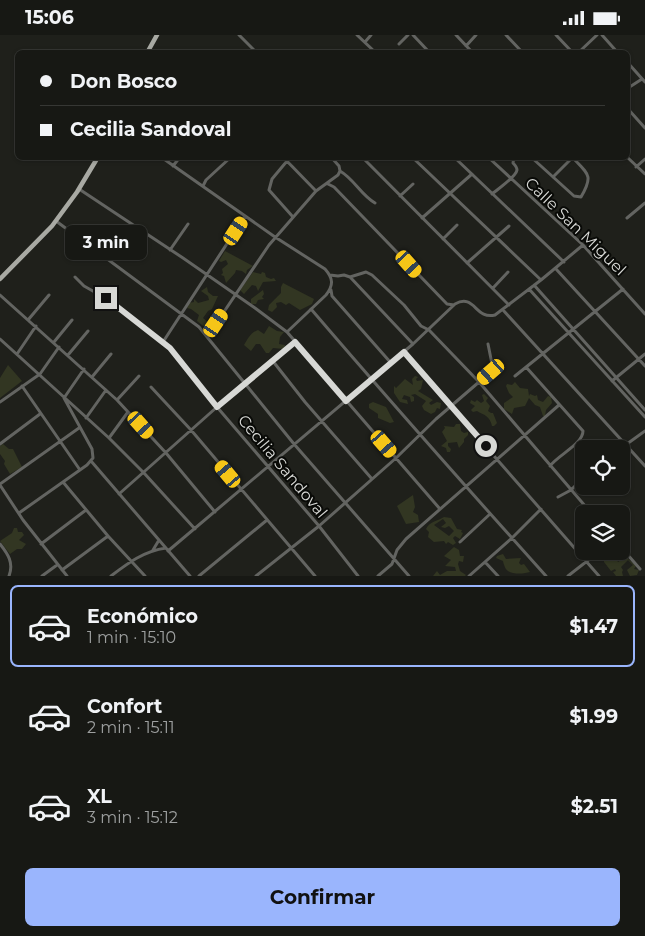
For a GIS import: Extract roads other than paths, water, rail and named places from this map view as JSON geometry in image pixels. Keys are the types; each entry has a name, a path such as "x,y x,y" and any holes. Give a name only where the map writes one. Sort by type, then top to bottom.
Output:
{"main road":[{"path":"149,50 157,35"},
{"path":"0,279 56,221 79,189 96,160"}],"street":[{"path":"240,35 254,50"},
{"path":"357,35 373,50"},
{"path":"364,42 371,35"},
{"path":"399,44 408,35"},
{"path":"413,35 427,50"},
{"path":"456,35 470,50"},
{"path":"466,46 476,35"},
{"path":"506,35 519,50"},
{"path":"556,35 570,50"},
{"path":"581,50 597,35"},
{"path":"602,35 615,50"},
{"path":"630,65 644,80 630,87"},
{"path":"630,111 645,128"},
{"path":"636,167 645,159"},
{"path":"165,160 330,275 332,281 330,289 287,332"},
{"path":"173,166 178,160"},
{"path":"203,186 206,180 228,160"},
{"path":"334,160 340,171 375,203"},
{"path":"365,160 509,305"},
{"path":"415,160 541,280"},
{"path":"458,160 564,262"},
{"name":"Calle San Miguel","path":"491,160 583,245 645,314"},
{"path":"492,194 517,171 514,160"},
{"path":"534,160 574,196 581,197 588,185 589,178 574,160"},
{"path":"552,177 570,160"},
{"path":"630,160 645,175"},
{"path":"293,217 269,190 272,179 287,161 316,191"},
{"path":"207,337 275,237 316,191 332,180 340,171"},
{"path":"422,218 472,174"},
{"path":"332,180 334,187"},
{"path":"327,184 334,187 447,303 454,305"},
{"path":"400,196 413,184"},
{"path":"79,189 170,249 287,332 440,509"},
{"path":"627,218 645,203"},
{"path":"163,342 245,216"},
{"path":"56,221 199,327 294,444 409,576"},
{"path":"170,249 188,224"},
{"path":"443,239 457,225"},
{"path":"467,263 509,226"},
{"path":"111,576 131,561 153,550 167,550 195,529 404,352 454,305 467,301 482,314 490,316 503,310 583,245"},
{"path":"556,268 645,366"},
{"path":"493,288 508,271"},
{"path":"350,277 366,272 372,275 404,305 421,326 429,330 479,382 584,505"},
{"path":"330,275 350,277 413,344"},
{"name":"Cecilia Sandoval","path":"75,277 84,286 114,303 170,348 217,407 319,526 358,576"},
{"path":"534,285 645,409"},
{"path":"330,289 332,296 391,363"},
{"path":"529,289 645,417"},
{"path":"515,376 570,334 623,289"},
{"path":"0,295 117,400 166,453 215,512"},
{"path":"28,320 49,295"},
{"path":"446,312 447,303"},
{"path":"311,309 546,576"},
{"path":"503,310 623,440"},
{"path":"54,342 72,320"},
{"path":"16,354 36,327"},
{"path":"68,355 88,331"},
{"path":"0,339 109,438 195,529"},
{"path":"119,494 217,407 295,342"},
{"path":"256,576 319,526 493,369 488,344"},
{"path":"0,402 40,375 59,347"},
{"path":"404,352 599,576"},
{"path":"92,377 111,354"},
{"path":"612,381 645,354"},
{"path":"272,360 322,422 372,479"},
{"path":"526,367 583,431 583,436 577,443 555,459 550,466"},
{"path":"64,398 84,369"},
{"path":"117,400 139,376"},
{"path":"22,386 40,415 80,469"},
{"path":"151,387 191,430 315,576"},
{"path":"86,419 106,390"},
{"path":"18,513 91,461 92,449 64,398"},
{"path":"378,576 392,564 397,550 406,539 525,437 559,405"},
{"path":"109,438 128,412"},
{"path":"74,419 82,414"},
{"path":"0,444 40,415"},
{"path":"67,576 18,513 0,485 79,428"},
{"path":"630,442 645,431"},
{"path":"630,448 645,466"},
{"path":"91,461 190,576"},
{"path":"63,482 108,536 145,576"},
{"path":"558,497 575,486"},
{"path":"469,576 541,509"},
{"path":"41,544 86,510"},
{"path":"460,542 490,514"},
{"path":"199,576 267,520"},
{"path":"62,570 108,536"},
{"path":"153,550 159,540"},
{"path":"0,544 11,561 12,567 9,576"},
{"path":"630,557 640,569"},
{"path":"568,576 586,561"},
{"path":"485,562 498,576"},
{"path":"42,576 57,565"}]}
